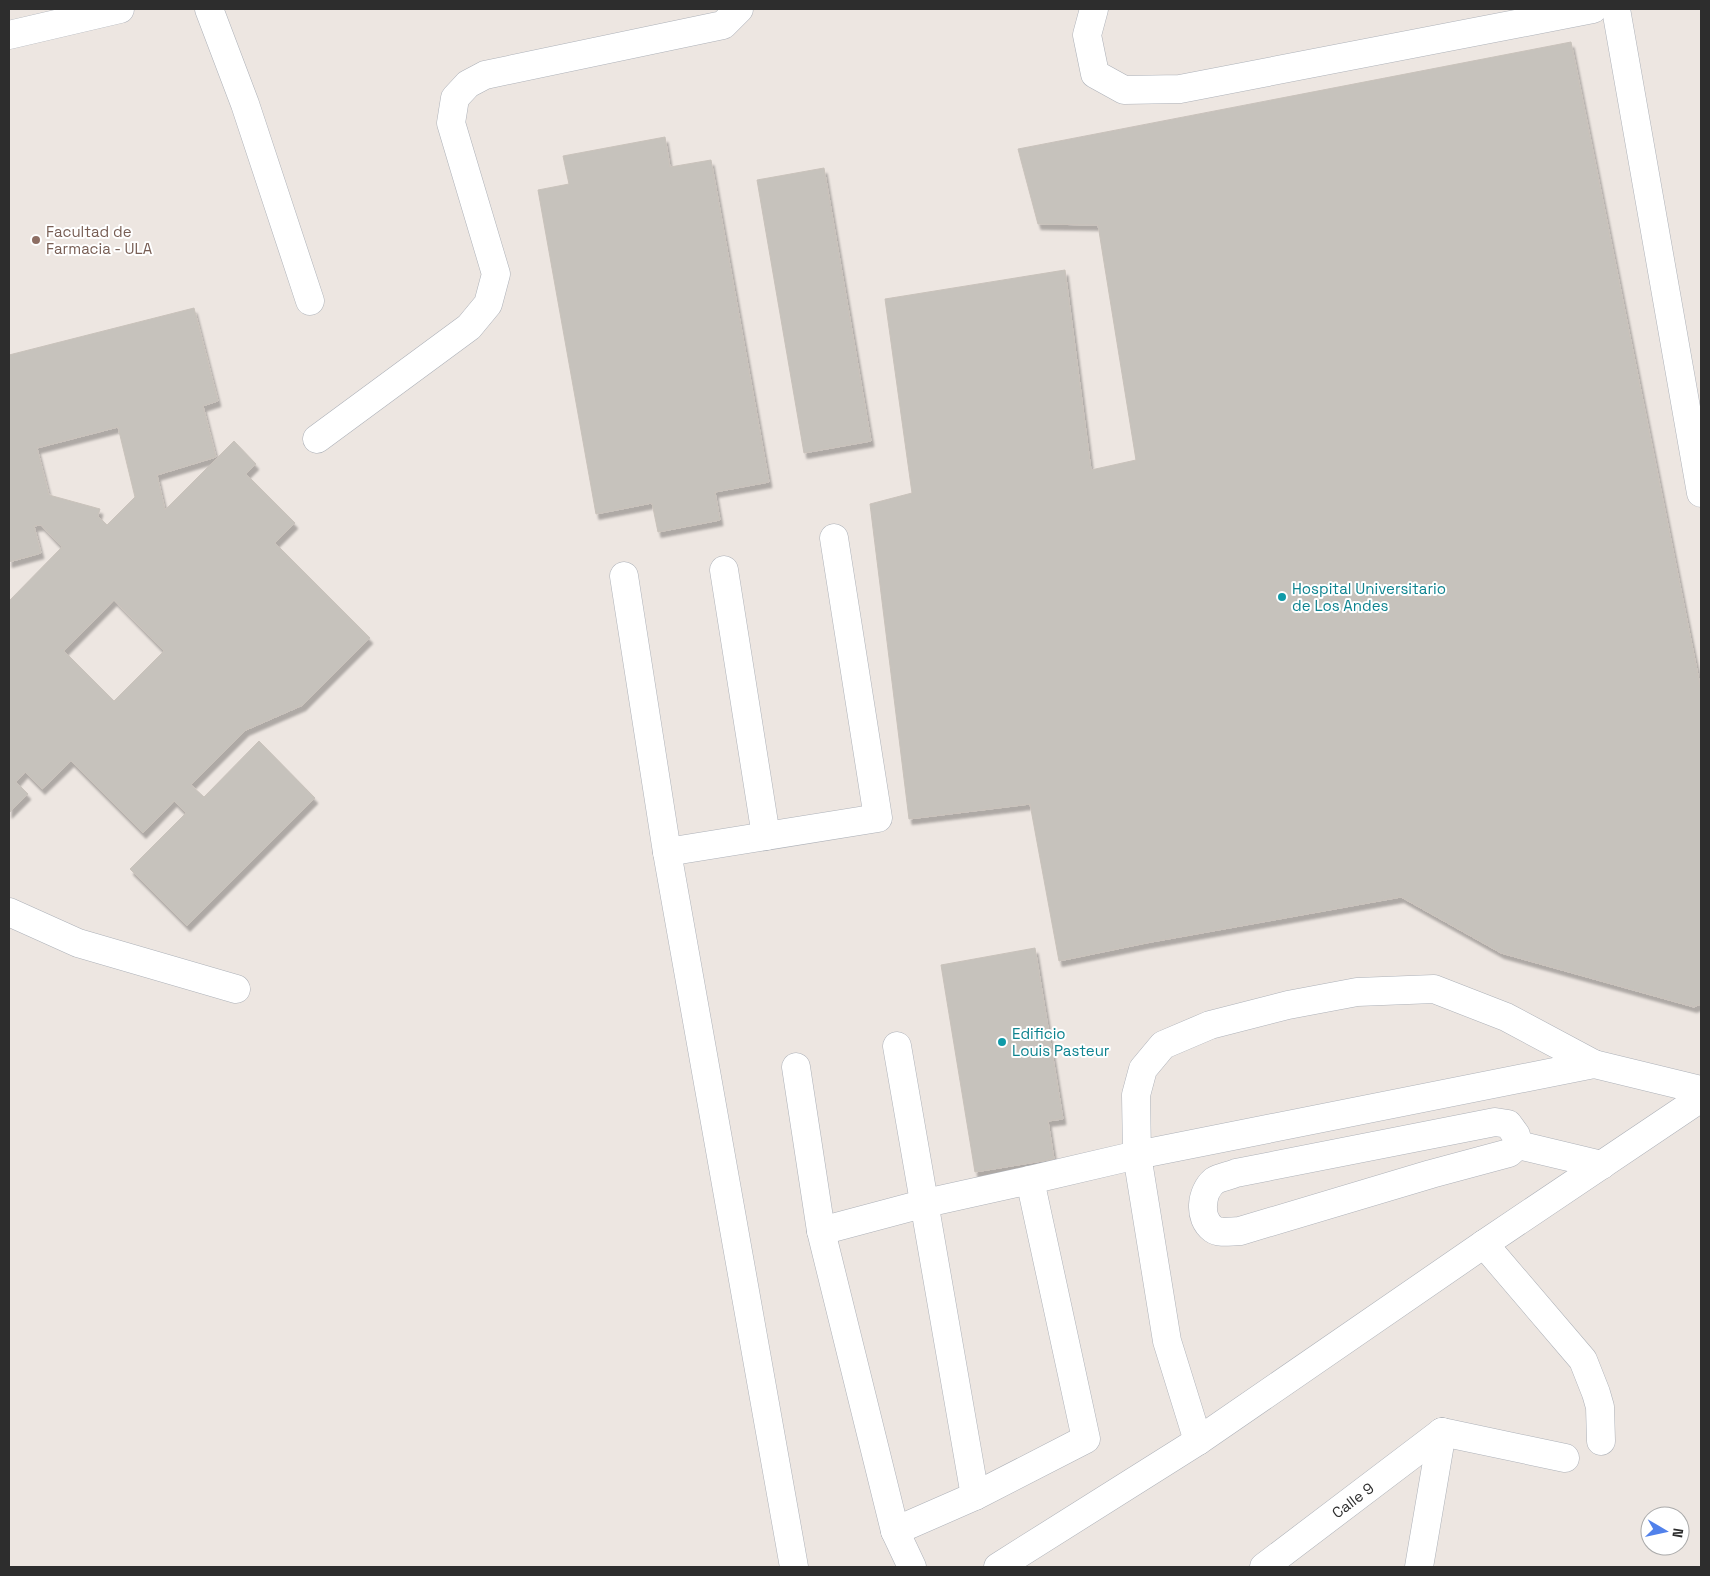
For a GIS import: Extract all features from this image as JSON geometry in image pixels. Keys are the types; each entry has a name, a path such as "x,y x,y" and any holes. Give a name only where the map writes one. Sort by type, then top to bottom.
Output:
{"street":[{"path":"9,35 120,9"},
{"path":"209,9 245,104 310,300"},
{"path":"316,439 469,327 488,304 496,274 451,123 455,98 468,84 485,75 723,25 739,9"},
{"path":"1094,9 1087,34 1095,74 1124,90 1180,89 1593,9"},
{"path":"1616,9 1701,493"},
{"path":"667,852 878,818 834,538"},
{"path":"724,570 766,836"},
{"path":"624,576 667,852 794,1567"},
{"path":"9,912 78,943 236,989"},
{"path":"1198,1441 1168,1341 1137,1155 1136,1095 1143,1069 1163,1045 1210,1026 1288,1004 1357,992 1434,989 1506,1017 1594,1064 1701,1090"},
{"path":"898,1046 975,1496"},
{"path":"821,1231 926,1203 1137,1155 1594,1064"},
{"path":"796,1067 821,1231 895,1531 912,1567"},
{"path":"998,1567 1198,1441 1484,1244 1701,1098"},
{"path":"1495,1122 1508,1124 1516,1135 1518,1145 1509,1153 1430,1174 1240,1231 1220,1232 1212,1229 1206,1220 1202,1202 1206,1190 1215,1180 1236,1173 1495,1122"},
{"path":"1518,1145 1602,1165"},
{"path":"895,1531 975,1496 1086,1438 1030,1180"},
{"path":"1484,1244 1583,1360 1600,1407 1601,1441"},
{"path":"1419,1567 1442,1432 1565,1458"},
{"name":"Calle 9","path":"1264,1567 1442,1432"}],"building":[{"name":"Hospital Universitario de Los Andes","path":"1571,42 1701,690 1701,1004 1694,1007 1501,953 1401,897 1146,943 1059,961 1030,804 909,819 870,504 912,493 885,299 1065,270 1091,470 1136,460 1098,225 1038,224 1018,149"},
{"path":"665,137 670,167 711,160 769,482 715,492 720,520 658,532 652,503 596,514 538,190 569,184 563,156"},
{"path":"824,168 871,441 804,453 757,180"},
{"path":"194,308 218,401 203,406 216,457 157,475 165,510 234,441 256,464 246,474 295,523 275,543 370,638 303,705 246,730 191,785 204,797 259,741 315,798 187,926 130,869 186,813 174,801 143,833 71,761 42,789 25,772 16,782 28,794 9,813 9,601 62,547 41,525 34,526 41,553 9,562 9,355","holes":["118,427 135,497 107,525 98,516 100,509 49,495 37,448","114,600 164,651 114,701 64,651"]},
{"name":"Edificio Louis Pasteur","path":"1035,948 1063,1119 1048,1121 1054,1159 975,1172 941,965"}],"place":[{"name":"Facultad de Farmacia - ULA","path":"36,240"},
{"name":"Hospital Universitario de Los Andes","path":"1282,597"},
{"name":"Edificio Louis Pasteur","path":"1002,1042"}]}
